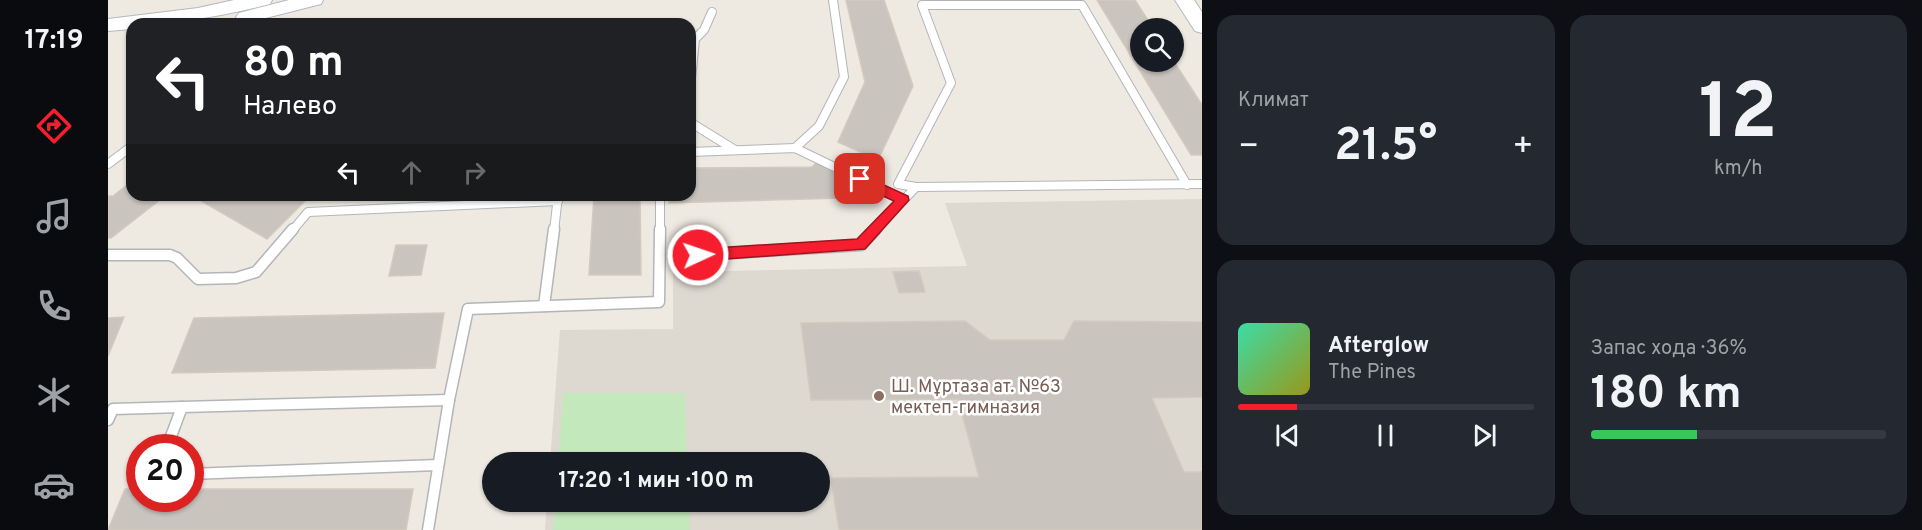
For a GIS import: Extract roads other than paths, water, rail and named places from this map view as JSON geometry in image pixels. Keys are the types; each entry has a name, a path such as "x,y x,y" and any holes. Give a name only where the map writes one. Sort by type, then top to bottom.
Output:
{"main road":[{"path":"165,18 198,14 263,0"},
{"path":"239,18 314,0"},
{"path":"1184,0 1202,26"},
{"path":"108,25 126,23"},
{"path":"108,43 126,40"}],"lane":[{"path":"795,148 819,126 844,77 833,0"},
{"path":"1187,185 1082,5 922,5 951,83 898,183 916,187 1187,185 1202,184"},
{"path":"696,38 704,30 712,12"},
{"path":"696,126 735,150"},
{"path":"696,152 795,148 903,200"},
{"path":"108,164 126,150"},
{"path":"698,255 861,245 916,187"},
{"path":"471,205 474,201"},
{"path":"108,255 141,256 159,253 172,255 198,279 236,278 256,272 308,212 521,201"},
{"path":"544,306 558,201"},
{"path":"428,530 449,400 468,309 659,302 660,201"},
{"path":"108,420 113,409 449,400"},
{"path":"171,434 182,407"},
{"path":"204,473 438,465"}],"place":[{"name":"Ш. Мұртаза ат. №63 мектеп-гимназия","path":"879,396"}]}
